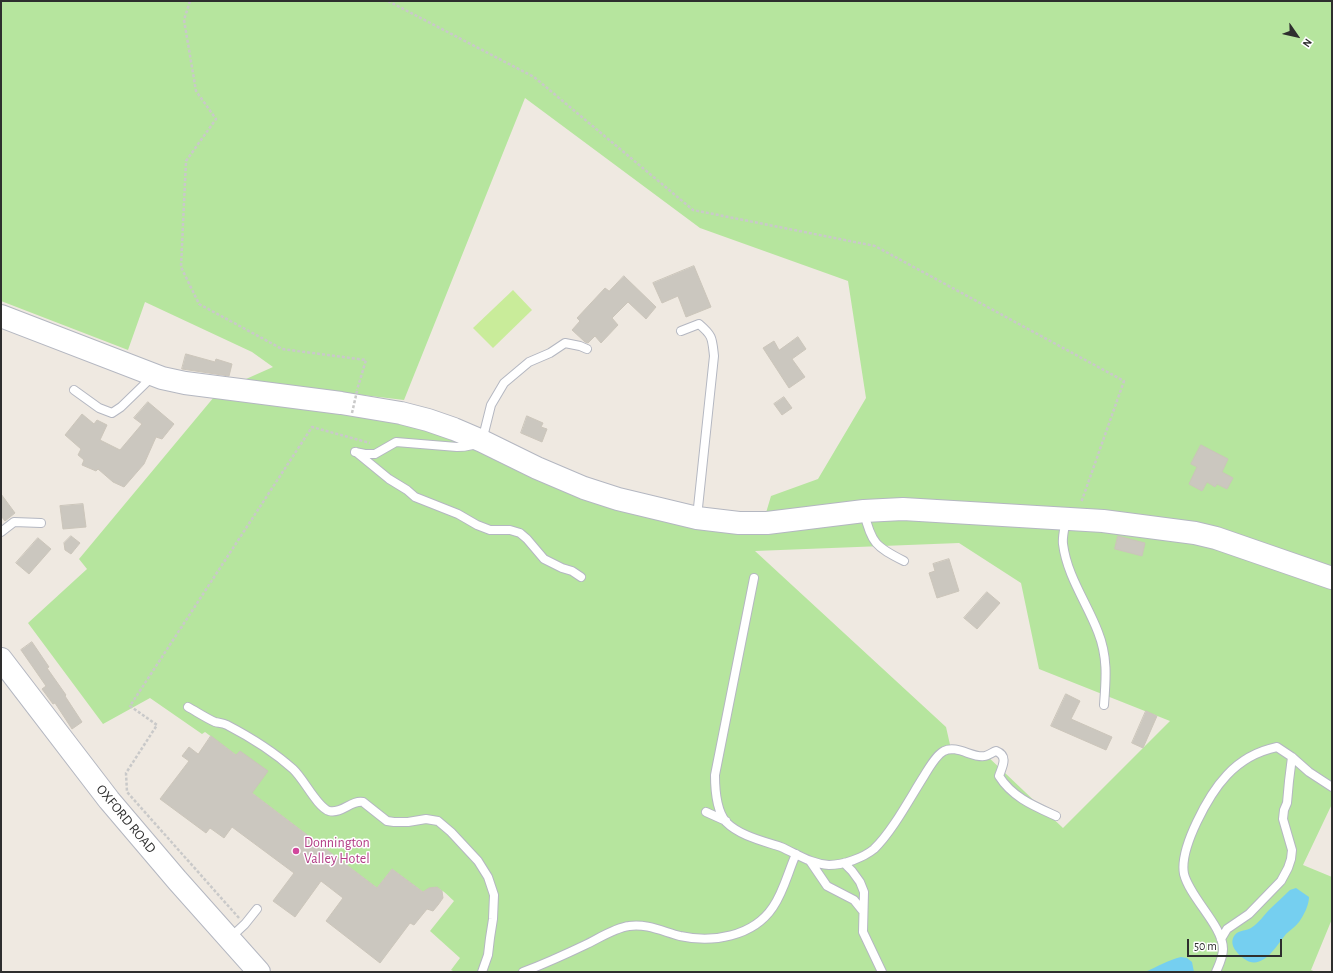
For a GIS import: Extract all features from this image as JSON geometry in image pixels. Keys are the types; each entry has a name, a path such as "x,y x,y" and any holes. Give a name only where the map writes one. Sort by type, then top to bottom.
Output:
{"main road":[{"path":"1,316 154,375 185,383 341,403 402,413 435,422 482,441 537,468 584,488 618,499 697,518 739,523 766,523 864,511 903,509 1071,519 1150,526 1195,533 1253,550 1332,578"},
{"name":"OXFORD ROAD","path":"1,659 109,800 237,931 259,972"}],"lane":[{"path":"681,331 699,324 710,333 713,342 714,356 697,518"},
{"path":"581,577 572,571 544,559 527,538 520,533 510,530 490,530 477,525 458,514 415,497 355,452 375,454 396,442 467,447 476,445 482,441 487,415 504,383 529,362 550,353 565,343 587,349"},
{"path":"74,390 99,408 112,413 121,408 154,375"},
{"path":"864,511 868,530 874,541 887,553 904,561"},
{"path":"1071,519 1063,542 1068,565 1083,602 1099,633 1106,664 1104,705"},
{"path":"1,532 14,522 41,524"},
{"path":"726,821 718,801 715,787 715,775 754,578"},
{"path":"188,707 211,720 224,724 278,758 294,770 321,806 328,810 345,808 356,801 360,801 387,821 408,822 434,819 441,823 478,861 488,877 493,890 493,919 488,955 482,972"},
{"path":"1216,972 1222,960 1224,948 1221,939 1209,917 1191,890 1184,873 1183,866 1193,828 1214,792 1227,775 1242,763 1259,752 1276,746 1310,772 1332,786"},
{"path":"706,812 726,821 746,835 796,854 810,861 830,865 844,862 874,849 886,835 940,754 946,750 958,750 978,756 985,756 999,751 1004,758 1004,763 999,776 1003,782 1021,798 1056,816"},
{"path":"1221,939 1227,929 1249,914 1281,881 1288,868 1292,850 1283,819 1284,810 1287,803 1292,757"},
{"path":"523,972 555,960 629,926 642,926 690,938 702,939 718,938 737,933 764,919 773,908 782,891 796,854"},
{"path":"810,861 827,886 854,900 862,910"},
{"path":"844,862 860,882 864,892 862,910 863,932 882,972"},
{"path":"237,931 257,909"}],"path":[{"path":"190,1 184,20 196,91 216,119 186,161 181,267 199,304 282,349 366,360 358,387"},
{"path":"388,1 534,77 693,210 875,246 1124,381 1071,519"},
{"path":"357,391 352,413 359,415"},
{"path":"237,931 127,792 126,773 157,725 130,706 312,427 386,448"}],"green space":[{"path":"1,1 1332,1 1332,804 1303,865 1332,877 1332,919 1311,970 1316,972 455,972 451,970 460,958 430,931 454,901 443,891 432,888 423,892 392,869 377,888 252,793 240,752 236,755 205,732 202,734 150,698 103,724 28,623 87,569 79,559 219,391 273,367 252,352 145,302 128,350 1,301","holes":["525,98 700,228 848,281 866,398 818,479 771,496 763,523 537,468 401,413 337,392 404,400","959,543 1021,583 1039,669 1170,721 1063,828 985,754 951,749 946,727 755,551"]},
{"path":"513,290 532,310 493,348 473,328"}],"water":[{"path":"1296,888 1309,897 1306,910 1299,922 1286,934 1273,951 1262,960 1250,962 1243,958 1233,947 1232,941 1235,935 1254,926 1290,890"},
{"path":"1176,958 1187,958 1192,962 1194,972 1145,972"}],"building":[{"path":"694,266 711,307 686,317 678,296 662,303 653,283"},
{"path":"624,276 656,307 646,319 628,302 612,318 618,325 601,343 595,336 588,343 585,342 572,330 580,321 577,318 605,288 609,291"},
{"path":"798,337 806,349 792,359 805,377 789,388 763,348 774,341 779,350"},
{"path":"186,354 215,362 216,359 232,364 229,376 182,369"},
{"path":"784,397 792,408 782,415 774,404"},
{"path":"148,402 174,424 162,439 156,437 144,464 124,487 113,482 98,469 96,471 82,465 84,460 78,455 81,449 65,435 82,414 94,424 97,420 107,425 100,440 120,450 142,424 134,418"},
{"path":"527,416 543,423 541,427 547,429 542,442 521,433"},
{"path":"1201,445 1228,459 1222,472 1233,478 1227,489 1217,484 1215,487 1207,482 1202,491 1189,484 1197,467 1191,464"},
{"path":"1,494 15,513 5,521 1,516"},
{"path":"83,504 86,527 63,529 60,506"},
{"path":"71,536 80,543 71,554 65,550 64,543"},
{"path":"1118,536 1145,543 1142,556 1115,549"},
{"path":"38,538 51,549 29,574 16,563"},
{"path":"949,559 959,591 937,598 929,573 935,571 933,564"},
{"path":"987,592 1000,603 977,629 964,618"},
{"path":"32,642 82,722 72,729 55,703 53,704 42,689 46,686 21,650"},
{"path":"1066,694 1080,701 1071,719 1112,737 1106,750 1051,726"},
{"path":"1146,711 1157,716 1143,748 1132,743"},
{"name":"Donnington Valley Hotel","path":"211,736 236,755 240,751 268,771 252,793 377,888 392,869 423,892 429,888 437,887 442,891 443,898 433,911 427,909 414,925 410,923 380,963 326,921 343,898 321,881 295,917 273,901 294,873 232,827 224,838 210,828 206,833 160,799 189,761 182,756 189,747 198,754"}],"place":[{"name":"Donnington Valley Hotel","path":"296,851"}]}
